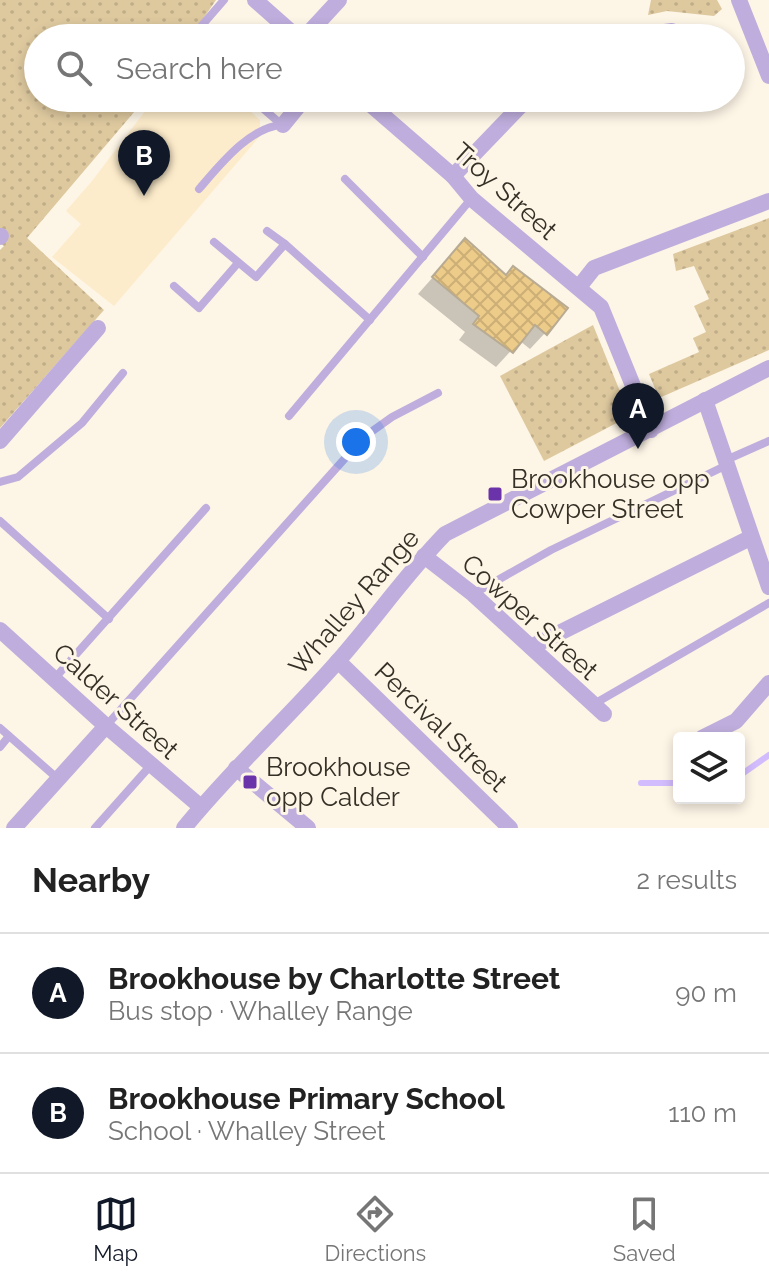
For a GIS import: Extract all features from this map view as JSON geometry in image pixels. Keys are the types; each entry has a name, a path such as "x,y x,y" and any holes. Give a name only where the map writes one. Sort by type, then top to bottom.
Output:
{"street":[{"path":"255,0 282,24"},
{"path":"317,24 339,0"},
{"path":"739,0 769,76"},
{"path":"283,125 294,112"},
{"name":"Troy Street","path":"379,112 453,176 472,199 601,307 651,430"},
{"path":"453,176 515,112"},
{"path":"579,287 594,268 769,201"},
{"path":"0,441 98,328"},
{"name":"Whalley Range","path":"184,828 236,768 338,661 445,534 769,368"},
{"path":"705,400 769,587"},
{"path":"531,647 750,538"},
{"name":"Cowper Street","path":"424,556 473,594 598,709"},
{"name":"Calder Street","path":"3,639 55,678 201,807"},
{"name":"Percival Street","path":"338,661 510,828"},
{"path":"714,732 736,721 769,683"},
{"path":"14,828 106,726"},
{"path":"236,768 308,828"}],"lane":[{"path":"203,24 224,0"},
{"path":"268,112 283,125"},
{"path":"199,189 239,148 263,129 283,125"},
{"path":"345,179 423,257"},
{"path":"289,416 472,199"},
{"path":"267,231 370,320"},
{"path":"214,242 256,277 285,244"},
{"path":"174,286 199,308 238,263"},
{"path":"0,482 18,477 82,423 123,373"},
{"path":"106,726 364,437 392,417 438,393"},
{"path":"473,594 551,550 769,441"},
{"path":"55,678 206,508"},
{"path":"0,521 109,619"},
{"path":"598,709 769,603"},
{"path":"0,728 57,778"},
{"path":"0,747 9,736"},
{"path":"95,828 151,765"}],"shaded area":[{"path":"0,0 216,0 200,24 24,24 24,112 134,112 27,238 104,310 0,428 0,250 4,246 0,243"},
{"path":"651,0 717,0 722,9 714,16 667,11 648,15"},
{"path":"144,112 251,112 260,120 260,136 114,306 52,257 81,224 66,211"},
{"path":"769,218 769,350 659,398 649,374 699,352 693,338 706,332 694,306 709,299 694,266 676,271 673,254"},
{"path":"593,325 630,416 544,461 500,376"}],"building":[{"path":"465,238 506,275 513,266 568,308 547,335 535,325 513,353 473,324 479,316 432,277"}],"waterway":[{"path":"745,772 769,755"},
{"path":"641,783 673,783"}],"place":[{"name":"Brookhouse Primary School","path":"144,196"},
{"name":"Brookhouse by Charlotte Street","path":"638,449"},
{"name":"Brookhouse opp Cowper Street","path":"495,494"},
{"name":"Brookhouse opp Calder","path":"250,782"}]}
